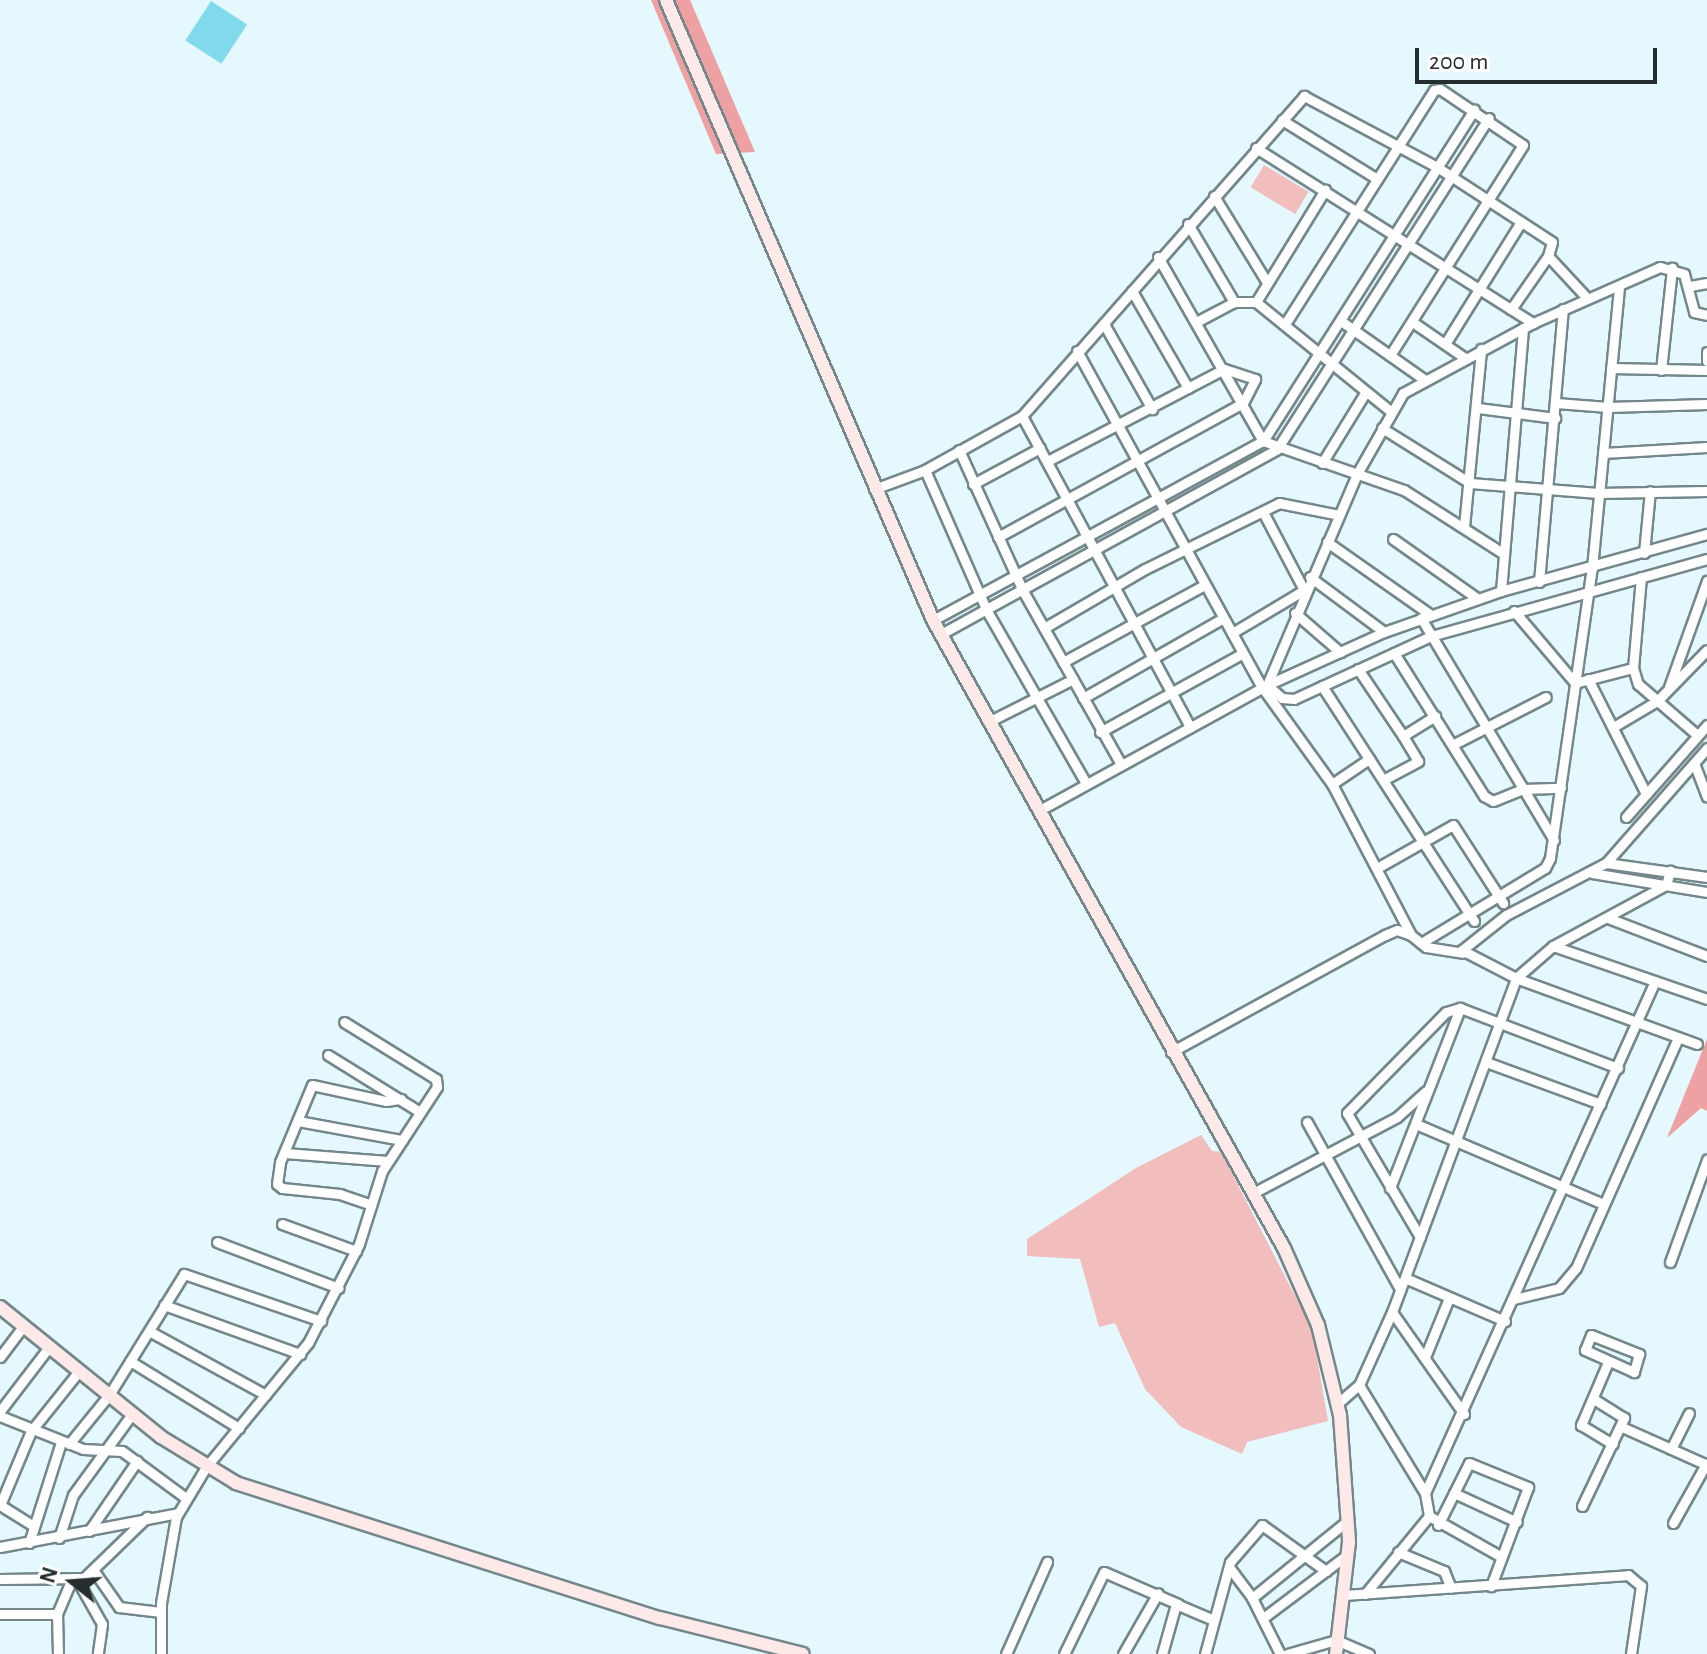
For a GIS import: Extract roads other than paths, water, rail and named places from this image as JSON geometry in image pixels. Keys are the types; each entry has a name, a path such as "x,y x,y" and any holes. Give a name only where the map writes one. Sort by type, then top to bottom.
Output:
{"main road":[{"path":"666,0 933,620 1171,1052 1253,1193 1318,1325 1338,1403 1347,1521 1344,1595 1336,1654"},
{"path":"0,1307 132,1414 206,1467 278,1497 660,1618 803,1654"}],"street":[{"path":"1285,324 1434,90 1489,118 1523,145 1414,323 1390,355"},
{"path":"874,489 925,470 1022,416 1104,324 1158,257 1308,95 1437,167 1552,242 1548,256 1511,309"},
{"path":"933,620 1263,441 1474,110"},
{"path":"941,634 1277,449 1489,118"},
{"path":"1282,120 1377,179"},
{"path":"1256,148 1360,210 1480,288 1511,309 1528,326"},
{"path":"1256,302 1266,281 1325,190"},
{"path":"1214,196 1266,281"},
{"path":"1445,344 1521,222"},
{"path":"1188,224 1234,302"},
{"path":"1548,256 1587,298"},
{"path":"1158,257 1198,321 1263,441 1277,449 1358,472 1404,490 1504,554"},
{"path":"1264,686 1358,472 1403,393 1481,349 1587,298 1619,289 1660,267 1684,274 1690,286 1694,312 1707,315"},
{"path":"1661,370 1672,268"},
{"path":"1690,286 1707,283"},
{"path":"1421,943 1472,918 1545,868 1554,840 1592,568 1619,289"},
{"path":"1132,291 1188,388"},
{"path":"1198,321 1234,302 1256,302 1322,351 1365,393 1390,411"},
{"path":"1539,582 1563,309"},
{"path":"1341,321 1425,380"},
{"path":"1414,323 1465,358"},
{"path":"1104,324 1152,409"},
{"path":"1501,591 1528,326"},
{"path":"1464,527 1478,408 1481,349"},
{"path":"1077,351 1243,653 1332,784 1411,935"},
{"path":"1707,352 1707,361"},
{"path":"1611,368 1707,370"},
{"path":"998,537 1243,403 1255,379 1224,369 1047,461"},
{"path":"1322,463 1365,393"},
{"path":"1556,403 1608,407 1707,404"},
{"path":"1478,408 1555,418"},
{"path":"1022,416 1190,727"},
{"path":"1382,428 1470,483 1599,493 1707,491"},
{"path":"1603,453 1707,447"},
{"path":"973,484 1040,448"},
{"path":"959,450 1015,576 1100,732 1121,764"},
{"path":"925,470 987,611 1086,783"},
{"path":"1644,553 1650,491"},
{"path":"1044,628 1113,587 1286,501 1339,515"},
{"path":"1263,512 1304,590"},
{"path":"1038,811 1264,686 1384,632 1501,591 1707,534"},
{"path":"1393,539 1478,599"},
{"path":"1327,542 1426,617 1431,636 1490,726 1554,840"},
{"path":"1264,686 1290,699 1431,636 1707,559"},
{"path":"1310,577 1384,632"},
{"path":"1641,577 1633,668 1640,688 1697,735"},
{"path":"1668,690 1707,581"},
{"path":"1063,662 1204,585"},
{"path":"1232,633 1304,590"},
{"path":"1514,611 1575,683"},
{"path":"1295,613 1340,652"},
{"path":"1083,698 1223,618"},
{"path":"1615,726 1657,701 1707,650"},
{"path":"1100,732 1243,653"},
{"path":"1394,653 1488,799 1523,789 1561,788"},
{"path":"1575,683 1633,668"},
{"path":"1358,669 1418,761 1383,780"},
{"path":"988,722 1073,679"},
{"path":"1588,679 1615,726 1646,794"},
{"path":"1322,686 1472,918"},
{"path":"1454,744 1546,697"},
{"path":"1403,736 1435,716"},
{"path":"1626,817 1707,725"},
{"path":"1463,953 1465,943 1506,915 1592,873 1606,863 1707,748"},
{"path":"1332,784 1369,759"},
{"path":"1694,763 1707,797"},
{"path":"1377,868 1455,826 1501,900"},
{"path":"1606,863 1707,877"},
{"path":"1338,1403 1359,1385 1392,1312 1516,978 1553,946 1666,885 1670,871"},
{"path":"1592,873 1707,892"},
{"path":"1608,918 1707,956"},
{"path":"1171,1052 1397,930 1421,943 1463,953 1516,978 1697,1044"},
{"path":"1553,946 1707,999"},
{"path":"1425,1493 1464,1414 1655,981"},
{"path":"1390,1188 1460,1008"},
{"path":"1420,1237 1360,1138 1348,1107 1446,1012 1460,1008 1618,1068"},
{"path":"161,1654 161,1612 170,1539 178,1513 206,1467 300,1354 321,1321 356,1251 369,1204 388,1161 438,1081 344,1022"},
{"path":"1514,1299 1549,1292 1569,1279 1678,1038"},
{"path":"328,1055 420,1112"},
{"path":"1486,1062 1601,1104"},
{"path":"369,1204 280,1187 279,1165 312,1085 386,1101 401,1099"},
{"path":"1253,1193 1325,1159 1397,1117 1425,1092"},
{"path":"298,1121 402,1140"},
{"path":"1307,1122 1400,1289"},
{"path":"1416,1124 1604,1204"},
{"path":"285,1153 388,1161"},
{"path":"1670,1262 1705,1167"},
{"path":"282,1224 356,1251"},
{"path":"217,1242 339,1288"},
{"path":"29,1543 32,1525 65,1443 109,1395 164,1305 188,1273 321,1321"},
{"path":"1405,1278 1505,1321"},
{"path":"1425,1357 1449,1298"},
{"path":"164,1305 300,1354"},
{"path":"1392,1312 1464,1414"},
{"path":"0,1357 23,1327"},
{"path":"149,1331 266,1395"},
{"path":"1592,1334 1640,1357 1633,1372 1608,1362 1585,1350 1592,1334"},
{"path":"49,1347 2,1418 65,1443 107,1448 137,1461 186,1498"},
{"path":"130,1361 239,1428"},
{"path":"1608,1362 1582,1427 1613,1444"},
{"path":"32,1525 0,1505 31,1431 79,1371"},
{"path":"1359,1385 1425,1493 1429,1516 1438,1525 1500,1556"},
{"path":"1582,1506 1622,1427 1624,1415 1593,1399"},
{"path":"1671,1449 1689,1413"},
{"path":"59,1538 73,1495 132,1414"},
{"path":"1622,1427 1706,1464 1673,1523"},
{"path":"89,1531 137,1461"},
{"path":"1438,1525 1469,1463 1528,1487 1491,1586"},
{"path":"1454,1493 1517,1522"},
{"path":"0,1547 178,1513"},
{"path":"1365,1594 1429,1516"},
{"path":"0,1579 74,1578 94,1571 147,1517"},
{"path":"1252,1598 1347,1521"},
{"path":"1205,1654 1212,1619 1229,1567 1264,1524 1326,1571"},
{"path":"1398,1552 1444,1571 1451,1588"},
{"path":"1263,1618 1347,1555"},
{"path":"1006,1654 1047,1562"},
{"path":"1229,1567 1252,1598 1280,1654"},
{"path":"94,1571 119,1607 161,1612"},
{"path":"1064,1654 1104,1572 1212,1619"},
{"path":"58,1654 57,1614 74,1578"},
{"path":"74,1578 102,1624 98,1654"},
{"path":"1344,1595 1636,1578 1642,1601 1631,1654"},
{"path":"1123,1654 1158,1593"},
{"path":"1162,1654 1178,1604"},
{"path":"0,1614 57,1614"},
{"path":"1287,1654 1336,1640 1369,1654"}],"water":[{"path":"211,1 247,24 221,64 185,40"}]}
